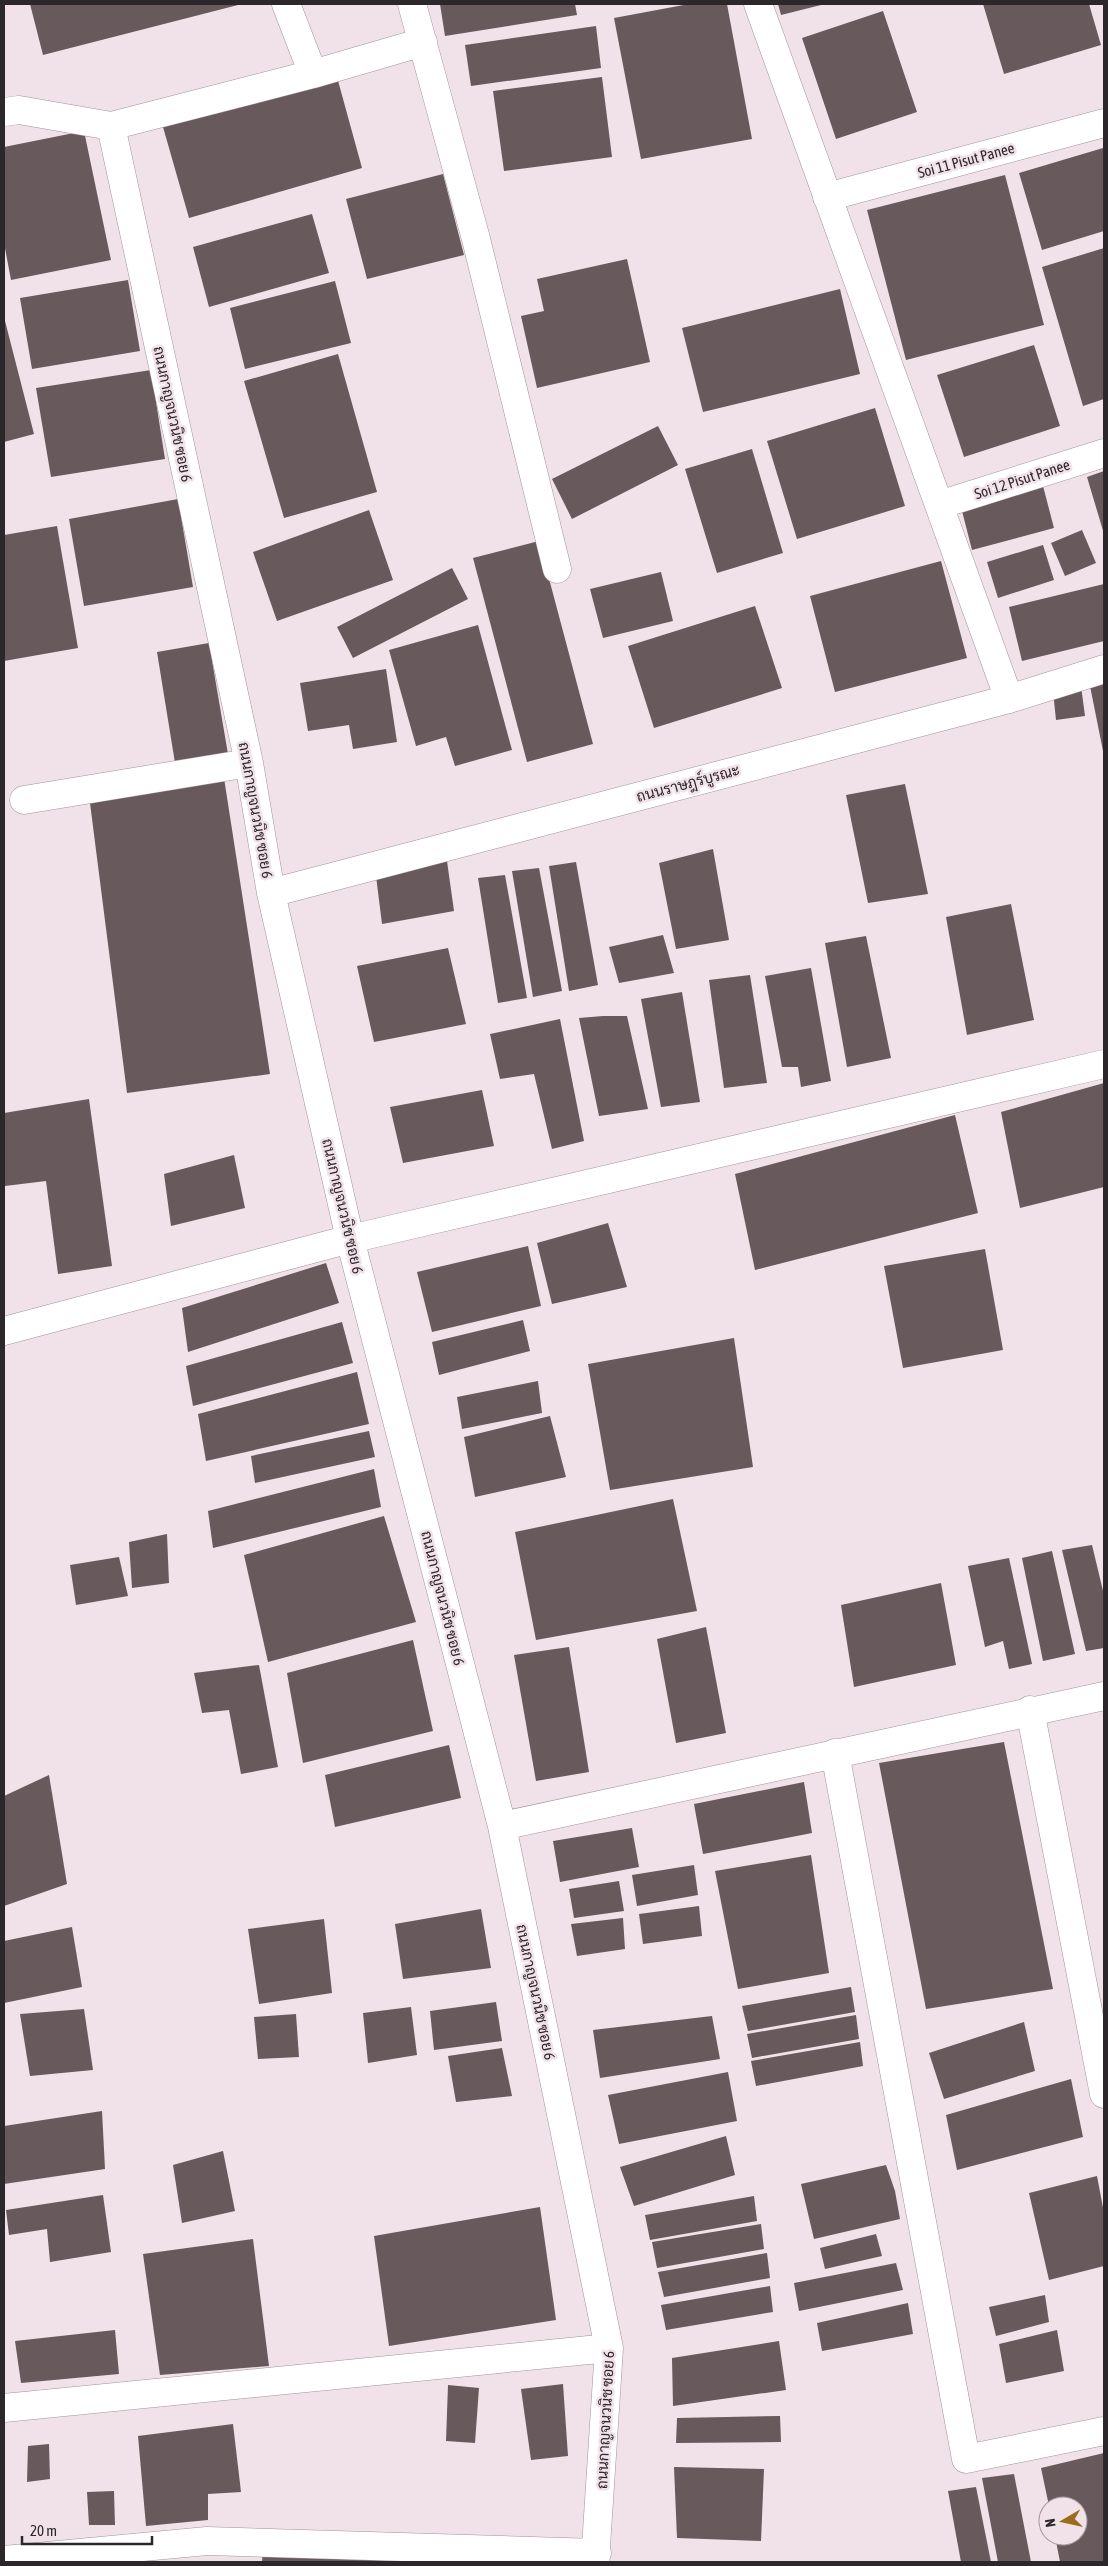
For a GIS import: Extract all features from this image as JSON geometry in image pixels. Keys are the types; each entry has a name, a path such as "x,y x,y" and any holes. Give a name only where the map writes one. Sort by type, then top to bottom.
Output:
{"street":[{"path":"286,4 313,74"},
{"path":"412,4 476,239 557,569"},
{"path":"758,4 1009,699"},
{"path":"4,112 19,110 111,126 313,74 423,42"},
{"name":"Soi 11 Pisut Panee","path":"827,197 1104,123"},
{"name":"ถนนกาญจนวนิช ซอย 6","path":"111,126 249,763 271,893 350,1239 502,1826 609,2348 596,2558"},
{"name":"Soi 12 Pisut Panee","path":"939,505 1104,453"},
{"name":"ถนนราษฎร์บูรณะ","path":"271,893 1009,699 1104,669"},
{"path":"24,800 249,763"},
{"path":"4,1331 350,1239 1104,1064"},
{"path":"502,1826 1030,1710 1104,1696"},
{"path":"1030,1710 1104,2094"},
{"path":"835,1753 966,2459 1104,2431"},
{"path":"4,2408 609,2348"},
{"path":"4,2560 207,2541 596,2558"}],"building":[{"path":"30,4 237,4 238,5 43,55"},
{"path":"440,4 575,4 577,15 445,36"},
{"path":"689,4 727,4 752,139 641,159 614,18"},
{"path":"778,4 825,4 781,15"},
{"path":"983,4 1089,4 1101,45 1004,74"},
{"path":"883,11 917,112 836,139 802,38"},
{"path":"596,26 601,68 471,86 465,45"},
{"path":"337,77 362,168 189,218 163,127"},
{"path":"602,77 612,157 504,171 493,91"},
{"path":"84,131 111,260 11,280 4,243 4,147"},
{"path":"1103,148 1104,231 1042,250 1019,173"},
{"path":"443,174 464,255 367,279 346,199"},
{"path":"1005,175 1044,325 906,360 867,210"},
{"path":"312,214 329,273 209,307 193,247"},
{"path":"1104,248 1104,399 1083,406 1042,267"},
{"path":"627,259 650,362 537,388 521,316 544,311 537,279"},
{"path":"128,280 140,351 32,369 20,298"},
{"path":"335,281 351,343 245,369 230,308"},
{"path":"840,289 860,374 703,412 682,328"},
{"path":"4,317 34,434 4,442"},
{"path":"1034,345 1060,426 964,457 937,375"},
{"path":"338,354 377,492 284,518 244,381"},
{"path":"151,370 165,459 51,477 36,388"},
{"path":"875,408 905,506 797,539 767,441"},
{"path":"658,426 678,465 572,519 552,479"},
{"path":"752,449 783,553 717,573 685,469"},
{"path":"1104,471 1104,534 1087,477"},
{"path":"1043,486 1054,528 972,550 961,507"},
{"path":"178,499 193,587 84,606 69,519"},
{"path":"369,510 393,580 277,621 253,552"},
{"path":"57,526 78,648 4,661 4,535"},
{"path":"1082,530 1096,563 1065,576 1051,543"},
{"path":"539,541 593,744 527,762 473,558"},
{"path":"1043,545 1054,580 998,598 987,562"},
{"path":"941,561 967,658 835,692 810,596"},
{"path":"452,568 468,599 353,658 337,627"},
{"path":"661,572 673,621 603,638 590,589"},
{"path":"1104,584 1104,641 1022,661 1009,607"},
{"path":"755,606 782,688 654,728 628,646"},
{"path":"478,625 512,750 455,766 446,737 416,746 389,650"},
{"path":"209,643 228,754 175,763 157,652"},
{"path":"386,669 397,742 353,749 349,725 308,731 300,683"},
{"path":"1104,677 1104,756 1089,681"},
{"path":"1081,686 1085,716 1056,720 1053,691"},
{"path":"224,778 270,1074 127,1093 90,803"},
{"path":"905,784 928,894 868,903 846,795"},
{"path":"713,849 729,940 676,949 659,863"},
{"path":"447,861 454,911 382,924 376,876"},
{"path":"576,862 598,985 569,991 549,866"},
{"path":"539,868 562,991 533,997 512,871"},
{"path":"505,875 527,998 498,1003 478,878"},
{"path":"1011,904 1034,1020 967,1035 946,917"},
{"path":"663,935 674,973 619,983 609,947"},
{"path":"866,936 891,1058 847,1067 825,943"},
{"path":"448,948 466,1024 374,1042 357,966"},
{"path":"811,968 831,1081 801,1087 798,1067 782,1067 765,976"},
{"path":"750,975 767,1083 724,1088 709,980"},
{"path":"682,992 700,1102 661,1107 641,999"},
{"path":"627,1016 648,1109 599,1116 579,1018"},
{"path":"560,1019 584,1141 552,1149 534,1074 500,1079 490,1034"},
{"path":"1104,1083 1104,1187 1020,1208 1001,1112"},
{"path":"482,1090 494,1146 403,1163 390,1107"},
{"path":"89,1099 112,1266 58,1274 46,1181 5,1186 4,1113"},
{"path":"955,1115 978,1213 755,1270 735,1174"},
{"path":"234,1155 245,1208 171,1226 164,1174"},
{"path":"608,1223 627,1287 552,1304 537,1243"},
{"path":"528,1246 541,1306 432,1332 417,1272"},
{"path":"985,1249 1003,1350 903,1368 884,1266"},
{"path":"326,1263 339,1303 188,1352 182,1308"},
{"path":"523,1320 530,1351 439,1375 432,1342"},
{"path":"342,1322 353,1363 193,1406 186,1366"},
{"path":"734,1338 753,1467 610,1490 588,1364"},
{"path":"357,1372 369,1424 206,1461 198,1414"},
{"path":"538,1381 542,1413 462,1429 457,1397"},
{"path":"550,1416 566,1477 475,1497 464,1437"},
{"path":"369,1431 375,1457 255,1483 251,1456"},
{"path":"374,1469 381,1507 213,1548 208,1511"},
{"path":"673,1499 697,1611 536,1640 515,1532"},
{"path":"384,1516 416,1622 268,1662 244,1555"},
{"path":"167,1534 169,1583 132,1588 129,1542"},
{"path":"1092,1545 1104,1595 1104,1648 1086,1651 1062,1550"},
{"path":"1052,1551 1075,1654 1043,1661 1022,1558"},
{"path":"119,1557 128,1596 76,1605 70,1565"},
{"path":"1009,1558 1032,1664 1009,1669 1003,1641 985,1647 968,1566"},
{"path":"941,1583 956,1665 854,1687 841,1605"},
{"path":"706,1627 726,1733 676,1743 657,1639"},
{"path":"413,1640 433,1731 303,1763 287,1673"},
{"path":"569,1647 589,1772 536,1781 514,1655"},
{"path":"259,1665 278,1767 241,1774 229,1710 202,1713 194,1673"},
{"path":"1004,1742 1053,1989 926,2009 879,1763"},
{"path":"449,1745 461,1798 335,1827 325,1775"},
{"path":"49,1775 67,1884 4,1906 4,1796"},
{"path":"804,1782 812,1833 703,1854 694,1804"},
{"path":"632,1828 639,1867 560,1882 553,1841"},
{"path":"811,1855 829,1973 738,1989 715,1871"},
{"path":"694,1865 698,1895 637,1906 632,1875"},
{"path":"619,1881 624,1911 574,1918 569,1889"},
{"path":"699,1906 702,1936 643,1944 639,1914"},
{"path":"481,1909 491,1968 403,1979 395,1924"},
{"path":"623,1918 625,1949 577,1956 571,1924"},
{"path":"324,1919 332,1993 259,2004 248,1929"},
{"path":"72,1927 82,1987 4,2003 4,1941"},
{"path":"851,1987 855,2012 748,2031 742,2006"},
{"path":"496,2002 502,2041 434,2050 430,2011"},
{"path":"411,2007 417,2055 368,2063 363,2013"},
{"path":"84,2009 93,2070 30,2076 20,2014"},
{"path":"296,2014 299,2057 258,2059 254,2017"},
{"path":"856,2015 859,2039 752,2058 747,2034"},
{"path":"712,2016 720,2059 600,2078 593,2030"},
{"path":"1024,2022 1035,2071 944,2099 929,2053"},
{"path":"860,2042 863,2066 756,2086 751,2061"},
{"path":"502,2048 512,2096 456,2102 448,2056"},
{"path":"728,2072 737,2121 619,2144 608,2095"},
{"path":"1071,2079 1083,2137 957,2170 946,2115"},
{"path":"102,2111 105,2169 4,2184 4,2126"},
{"path":"726,2136 735,2175 634,2206 620,2167"},
{"path":"223,2151 235,2211 182,2223 173,2165"},
{"path":"886,2165 895,2191 900,2219 814,2239 801,2184"},
{"path":"1097,2176 1104,2213 1104,2266 1049,2280 1029,2193"},
{"path":"103,2195 111,2252 50,2262 47,2229 9,2235 6,2210"},
{"path":"754,2196 757,2221 650,2240 645,2215"},
{"path":"540,2207 556,2320 389,2346 374,2236"},
{"path":"761,2224 764,2249 657,2268 652,2242"},
{"path":"876,2234 882,2256 825,2269 820,2248"},
{"path":"253,2239 269,2366 160,2375 143,2254"},
{"path":"767,2253 770,2278 664,2297 658,2272"},
{"path":"896,2263 903,2290 799,2311 794,2283"},
{"path":"770,2286 773,2312 666,2330 661,2305"},
{"path":"1045,2295 1049,2322 996,2336 989,2307"},
{"path":"908,2303 913,2334 822,2351 817,2323"},
{"path":"115,2330 119,2374 21,2383 15,2341"},
{"path":"1057,2330 1064,2371 1006,2383 999,2344"},
{"path":"779,2341 786,2390 673,2406 672,2358"},
{"path":"563,2384 568,2456 531,2460 521,2389"},
{"path":"448,2385 479,2388 475,2443 446,2441"},
{"path":"780,2416 781,2442 676,2443 677,2418"},
{"path":"233,2424 241,2492 208,2494 208,2520 146,2526 138,2436"},
{"path":"49,2444 50,2479 27,2482 28,2446"},
{"path":"1104,2453 1104,2562 1060,2562 1057,2546 1088,2546 1088,2496 1047,2496 1041,2468"},
{"path":"674,2467 764,2469 761,2541 677,2538"},
{"path":"1014,2474 1031,2562 998,2562 982,2478"},
{"path":"976,2487 991,2562 961,2562 948,2491"},
{"path":"114,2491 115,2525 89,2525 87,2492"},
{"path":"263,2549 415,2554 414,2562 262,2562"}]}
